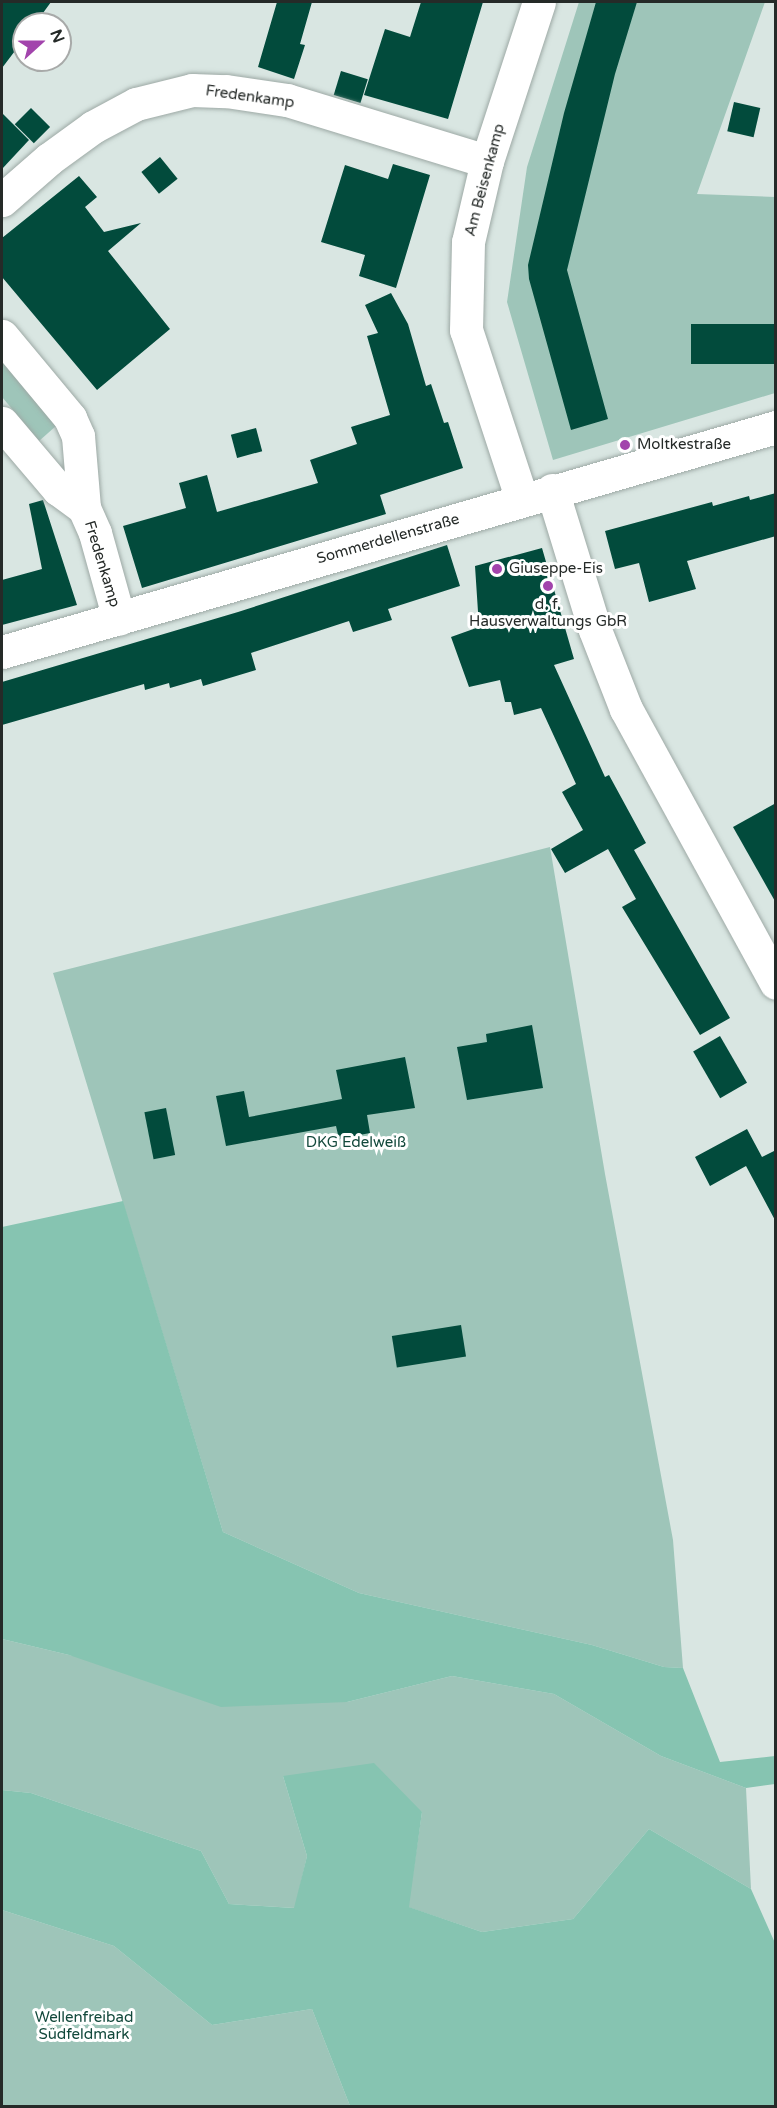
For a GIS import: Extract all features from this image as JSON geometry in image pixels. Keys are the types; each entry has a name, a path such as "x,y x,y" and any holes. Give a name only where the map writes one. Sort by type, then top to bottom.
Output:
{"street":[{"name":"Am Beisenkamp","path":"537,495 466,330 468,242 487,161 539,2"},
{"name":"Fredenkamp","path":"2,200 49,159 93,127 136,104 192,90 226,91 287,100 487,161"},
{"name":"Fredenkamp","path":"2,336 70,418 78,436 84,508 95,533 119,619"},
{"name":"Fredenkamp","path":"2,423 58,489 84,508"},
{"name":"Sommerdellenstraße","path":"2,652 537,495 776,428"},
{"path":"537,495 626,709 776,983"}],"green space":[{"path":"579,2 765,2 697,194 775,197 775,393 553,460 507,302 527,167"},
{"path":"2,362 56,426 39,441 2,397"},
{"name":"DKG Edelweiß","path":"550,847 605,1174 673,1540 683,1668 664,1667 592,1645 359,1593 223,1532 53,973"},
{"path":"123,1201 223,1532 359,1593 592,1645 664,1667 683,1668 720,1762 775,1756 775,1784 746,1788 661,1756 554,1694 452,1676 347,1702 221,1707 69,1655 2,1639 2,1227"},
{"path":"2,1639 69,1655 347,1702 452,1676 554,1694 661,1756 746,1788 751,1889 649,1829 573,1919 482,1932 408,1907 422,1812 283,1776 307,1856 295,1908 229,1904 201,1851 31,1793 2,1790"},
{"path":"374,1763 422,1812 409,1907 482,1932 573,1919 649,1829 751,1889 775,1943 775,2106 350,2106 312,2009 212,2025 114,1946 2,1910 2,1790 31,1793 201,1851 229,1904 294,1908 307,1856 283,1776"},
{"name":"Wellenfreibad Südfeldmark","path":"2,1910 114,1946 212,2025 312,2009 350,2106 2,2106"}],"building":[{"path":"2,2 51,2 44,12 12,12 12,55 2,68"},
{"path":"277,2 312,2 300,44 305,45 294,79 258,67"},
{"path":"421,2 483,2 448,119 364,95 385,29 410,37"},
{"path":"596,2 637,2 615,74 567,270 608,419 571,430 529,279 528,265 564,113"},
{"path":"341,71 368,79 360,103 334,95"},
{"path":"734,102 760,108 754,137 727,131"},
{"path":"31,108 50,127 34,143 15,124"},
{"path":"2,113 29,140 2,169"},
{"path":"160,157 178,179 159,194 141,172"},
{"path":"393,164 430,175 396,288 359,276 365,255 321,242 345,165 388,179"},
{"path":"79,176 97,197 85,207 104,232 141,223 108,251 170,329 97,390 2,277 2,238"},
{"path":"391,293 408,324 426,386 431,384 444,423 448,422 463,468 380,495 386,514 142,588 123,526 186,508 179,483 207,475 217,512 318,483 310,460 357,444 351,427 390,415 367,336 378,333 365,305"},
{"path":"691,324 776,324 776,364 691,364"},
{"path":"256,428 262,451 237,458 231,435"},
{"path":"776,493 776,536 687,561 696,589 649,602 639,563 615,569 605,531 712,502 713,506 749,496 750,500"},
{"path":"43,500 77,605 2,625 2,580 42,569 29,504"},
{"path":"447,545 460,586 388,609 392,620 353,632 349,621 251,653 256,670 203,686 201,679 170,688 169,683 145,690 144,684 2,725 2,682 238,612"},
{"path":"542,548 574,659 554,665 605,777 609,775 646,843 634,850 730,1018 700,1035 622,907 636,899 608,849 565,873 551,849 583,830 562,792 576,784 541,708 514,715 511,702 505,702 500,680 469,687 451,637 479,627 475,566"},
{"path":"776,803 776,903 733,827"},
{"path":"532,1025 543,1088 467,1100 457,1047 487,1042 486,1034"},
{"path":"720,1036 747,1083 720,1098 693,1052"},
{"path":"405,1057 415,1108 367,1115 370,1133 339,1139 336,1126 226,1146 216,1096 244,1091 249,1117 342,1099 336,1070"},
{"path":"166,1108 175,1155 154,1159 144,1112"},
{"path":"747,1129 762,1157 776,1150 776,1222 746,1166 710,1186 695,1157"},
{"path":"461,1325 466,1357 397,1368 392,1336"}],"place":[{"name":"Moltkestraße","path":"625,445"},
{"name":"Giuseppe-Eis","path":"497,569"},
{"name":"d. f. Hausverwaltungs GbR","path":"548,586"}]}
